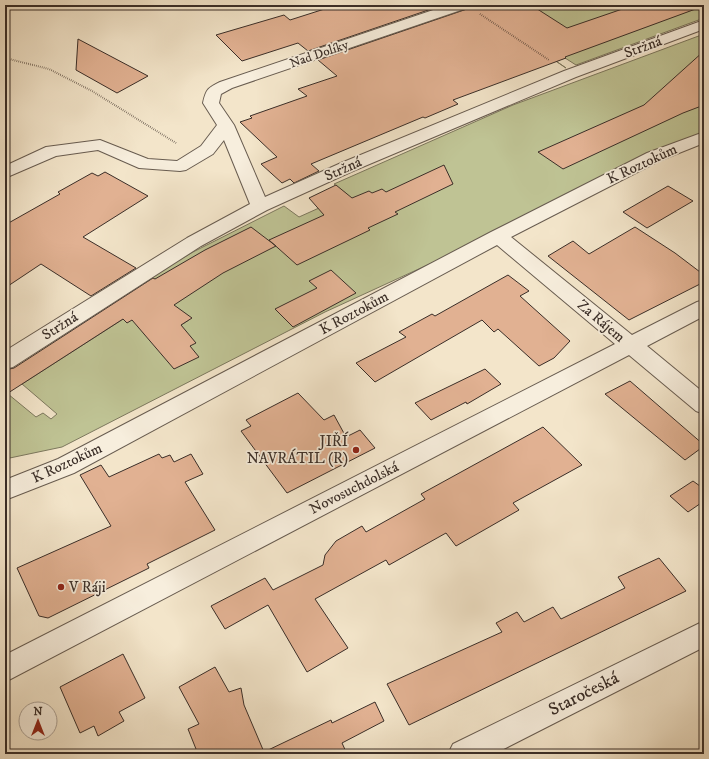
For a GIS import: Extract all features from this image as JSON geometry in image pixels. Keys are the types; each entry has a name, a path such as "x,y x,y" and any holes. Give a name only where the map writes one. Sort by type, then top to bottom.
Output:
{"street":[{"name":"Nad Dolíky","path":"260,206 226,125 211,103 213,92 226,85 462,5"},
{"name":"Stržná","path":"5,361 194,242 260,206 347,167 570,74 704,24"},
{"path":"5,173 52,151 100,145 145,164 180,166 206,150 226,125"},
{"name":"K Roztokům","path":"5,490 66,466 498,236 653,157 704,137"},
{"name":"Za Rájem","path":"498,236 704,405"},
{"name":"Novosuchdolská","path":"5,669 704,306"},
{"name":"Staročeská","path":"463,754 704,633"}],"path":[{"path":"478,13 553,63"},
{"path":"5,58 49,69 92,91 197,156"}],"green space":[{"path":"485,5 704,5 704,18 576,65 565,58 556,61 566,68 477,8"},
{"path":"704,34 704,138 325,312 62,447 5,459 5,396 8,394 36,417 43,413 51,419 57,414 22,384 145,305 175,329 189,320 143,281 193,252 284,206 299,217 348,195 334,184 513,105"}],"building":[{"path":"337,5 443,5 308,51 298,43 242,61 216,35 284,15 290,20"},
{"path":"470,5 531,5 567,28 634,5 701,5 701,7 453,100 458,104 311,164 319,171 294,183 290,179 282,183 261,164 277,157 240,122 252,118 250,116 307,96 298,89 337,76 318,60 467,9"},
{"path":"78,39 148,76 117,93 76,70"},
{"path":"704,51 704,105 683,113 563,169 538,152 644,105"},
{"path":"444,165 453,184 395,212 398,214 368,228 370,230 297,265 269,240 324,215 309,198 336,185 352,198 369,191 372,193 382,189 386,192"},
{"path":"105,172 148,196 83,237 136,268 91,296 41,264 5,288 5,225 60,194 58,192 92,173 98,176"},
{"path":"668,186 693,201 647,228 623,212"},
{"path":"251,227 276,246 223,273 174,305 192,318 181,325 196,343 190,346 199,357 174,369 132,320 127,323 123,319 5,395 5,370 14,368 153,278 155,279 205,250"},
{"path":"635,227 675,253 704,275 704,282 629,320 548,256 573,241 589,254"},
{"path":"331,270 356,293 293,327 275,309 317,288 309,281"},
{"path":"508,275 529,291 520,296 570,341 554,358 539,366 498,329 494,332 482,320 375,382 356,363 406,337 399,332 432,314 435,316"},
{"path":"485,369 501,384 467,404 466,402 431,420 415,403"},
{"path":"630,381 704,446 685,460 605,394"},
{"path":"298,393 324,420 334,415 346,437 360,430 375,448 287,493 241,431 251,426 246,420"},
{"path":"543,427 582,465 513,503 519,510 456,546 446,533 389,565 386,560 315,599 348,648 307,672 268,605 225,629 211,606 265,578 273,590 323,565 325,555 336,541 362,526 366,532 425,499 421,494"},
{"path":"159,454 162,458 170,455 174,462 191,454 203,474 185,482 215,530 147,564 149,568 48,618 39,616 17,568 111,526 80,475 101,465 109,477"},
{"path":"693,481 704,489 704,501 688,512 670,496"},
{"path":"659,558 686,591 409,725 387,684 502,632 496,623 517,612 524,622 553,607 561,619 625,588 618,577"},
{"path":"123,654 145,698 119,712 124,721 98,736 94,726 80,733 60,687"},
{"path":"215,667 229,692 241,688 244,705 264,752 331,720 332,723 375,702 384,721 342,743 347,754 198,754 188,729 199,724 179,687"}],"place":[{"name":"JIŘÍ NAVRÁTIL (R)","path":"356,450"},
{"name":"V Ráji","path":"61,587"}]}
